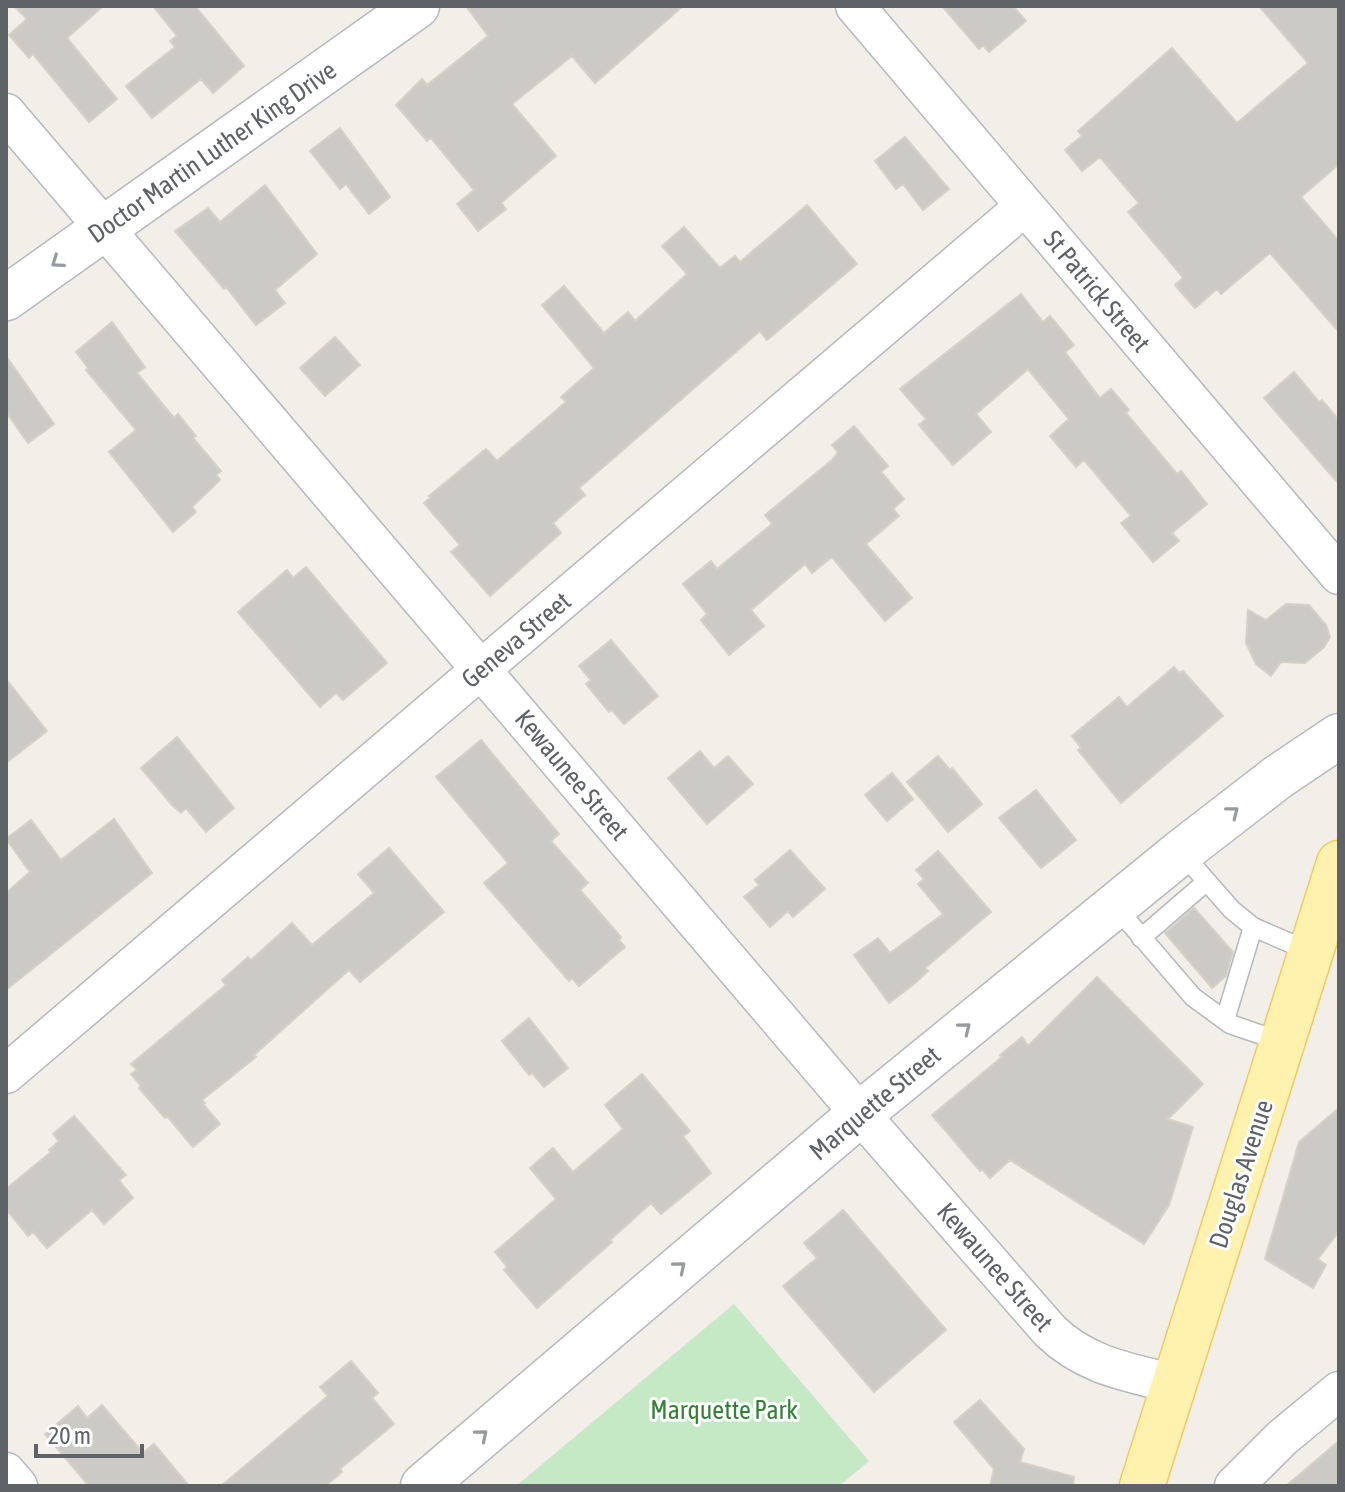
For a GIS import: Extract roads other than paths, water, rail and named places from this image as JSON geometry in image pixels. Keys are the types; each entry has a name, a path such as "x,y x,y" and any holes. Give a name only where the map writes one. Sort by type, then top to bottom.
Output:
{"main road":[{"name":"Douglas Avenue","path":"1142,1486 1339,863"}],"street":[{"name":"Doctor Martin Luther King Drive","path":"6,298 417,6"},
{"name":"St Patrick Street","path":"855,6 1339,575"},
{"name":"Kewaunee Street","path":"6,113 860,1114 1066,1346 1091,1361 1175,1384"},
{"name":"Geneva Street","path":"6,1074 1025,206"},
{"name":"Marquette Street","path":"423,1486 860,1114 1128,922 1194,867 1278,777 1339,736"},
{"path":"1234,1486 1282,1438 1339,1391"},
{"path":"6,1472 18,1486"}],"lane":[{"path":"1194,867 1232,910 1253,927 1311,952"},
{"path":"1128,922 1193,997 1225,1020 1283,1042"},
{"path":"1225,1020 1253,927"}],"park label":[{"name":"Marquette Park","path":"724,1410"}]}
